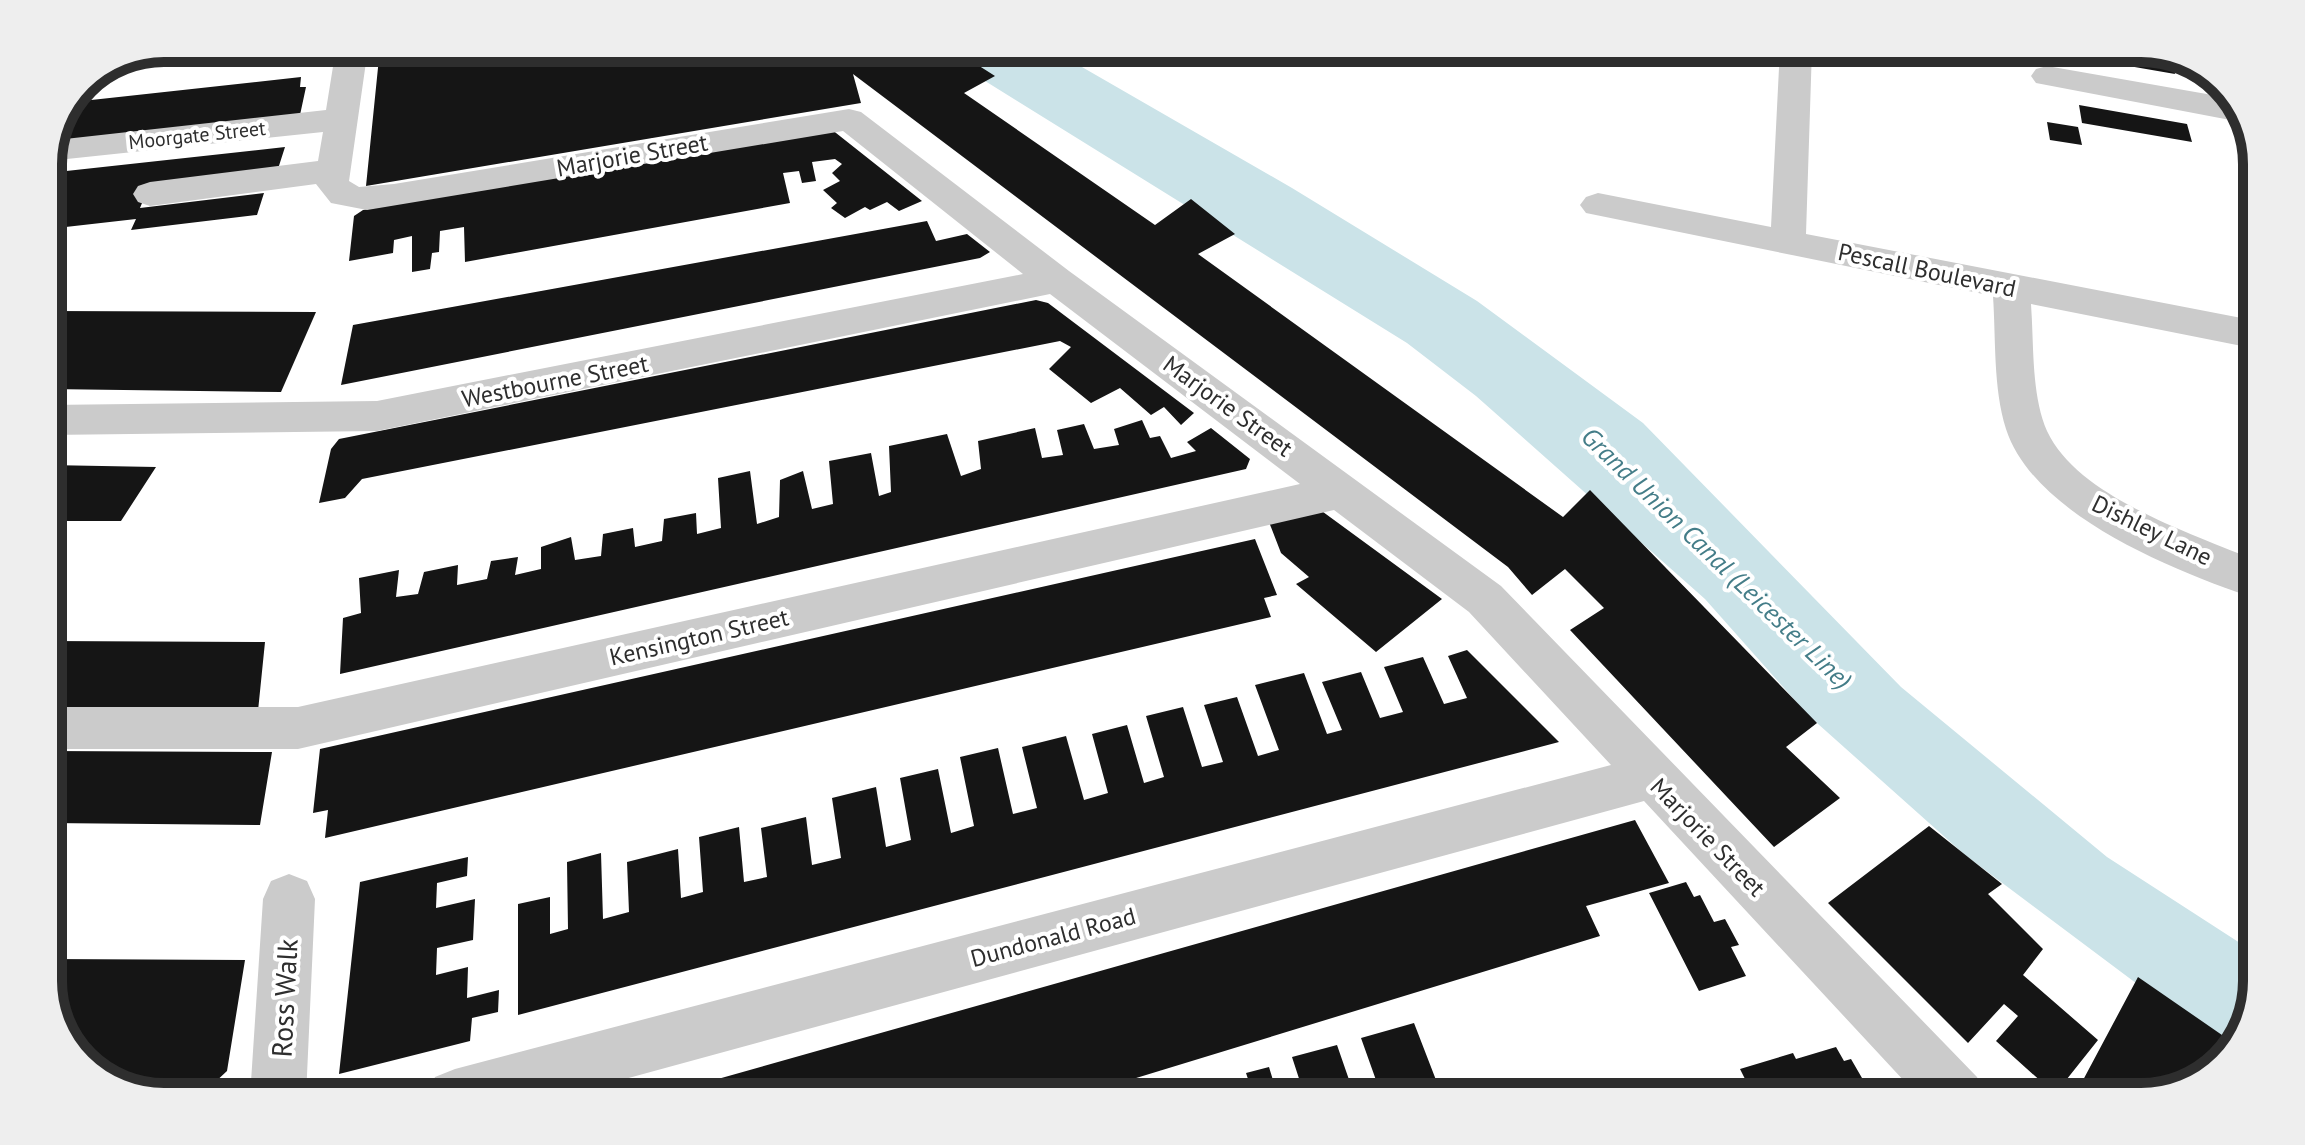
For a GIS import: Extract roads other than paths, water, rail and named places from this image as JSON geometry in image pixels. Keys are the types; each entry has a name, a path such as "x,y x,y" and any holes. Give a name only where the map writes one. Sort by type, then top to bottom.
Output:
{"street":[{"path":"150,194 333,176 350,62"},
{"path":"1788,241 1795,62"},
{"path":"2047,76 2203,90 2222,101"},
{"name":"Moorgate Street","path":"63,150 343,119"},
{"name":"Marjorie Street","path":"333,176 338,192 349,199 394,196 849,119 1056,280 1344,491 1485,599 1650,777 1944,1083"},
{"name":"Pescall Boulevard","path":"1598,205 2243,332"},
{"name":"Westbourne Street","path":"62,420 377,416 1056,280"},
{"name":"Dishley Lane","path":"2011,287 2022,408 2027,433 2046,463 2079,494 2113,515 2243,575"},
{"name":"Kensington Street","path":"62,728 298,728 1344,491"},
{"name":"Dundonald Road","path":"507,1083 1650,777"},
{"name":"Ross Walk","path":"279,1083 289,899"}],"water":[{"name":"Grand Union Canal (Leicester Line)","path":"955,62 1073,62 1292,188 1477,301 1643,423 1901,687 2107,857 2243,945 2241,1001 2238,1014 2220,1046 1965,855 1808,715 1705,599 1476,396 1407,343"}]}
